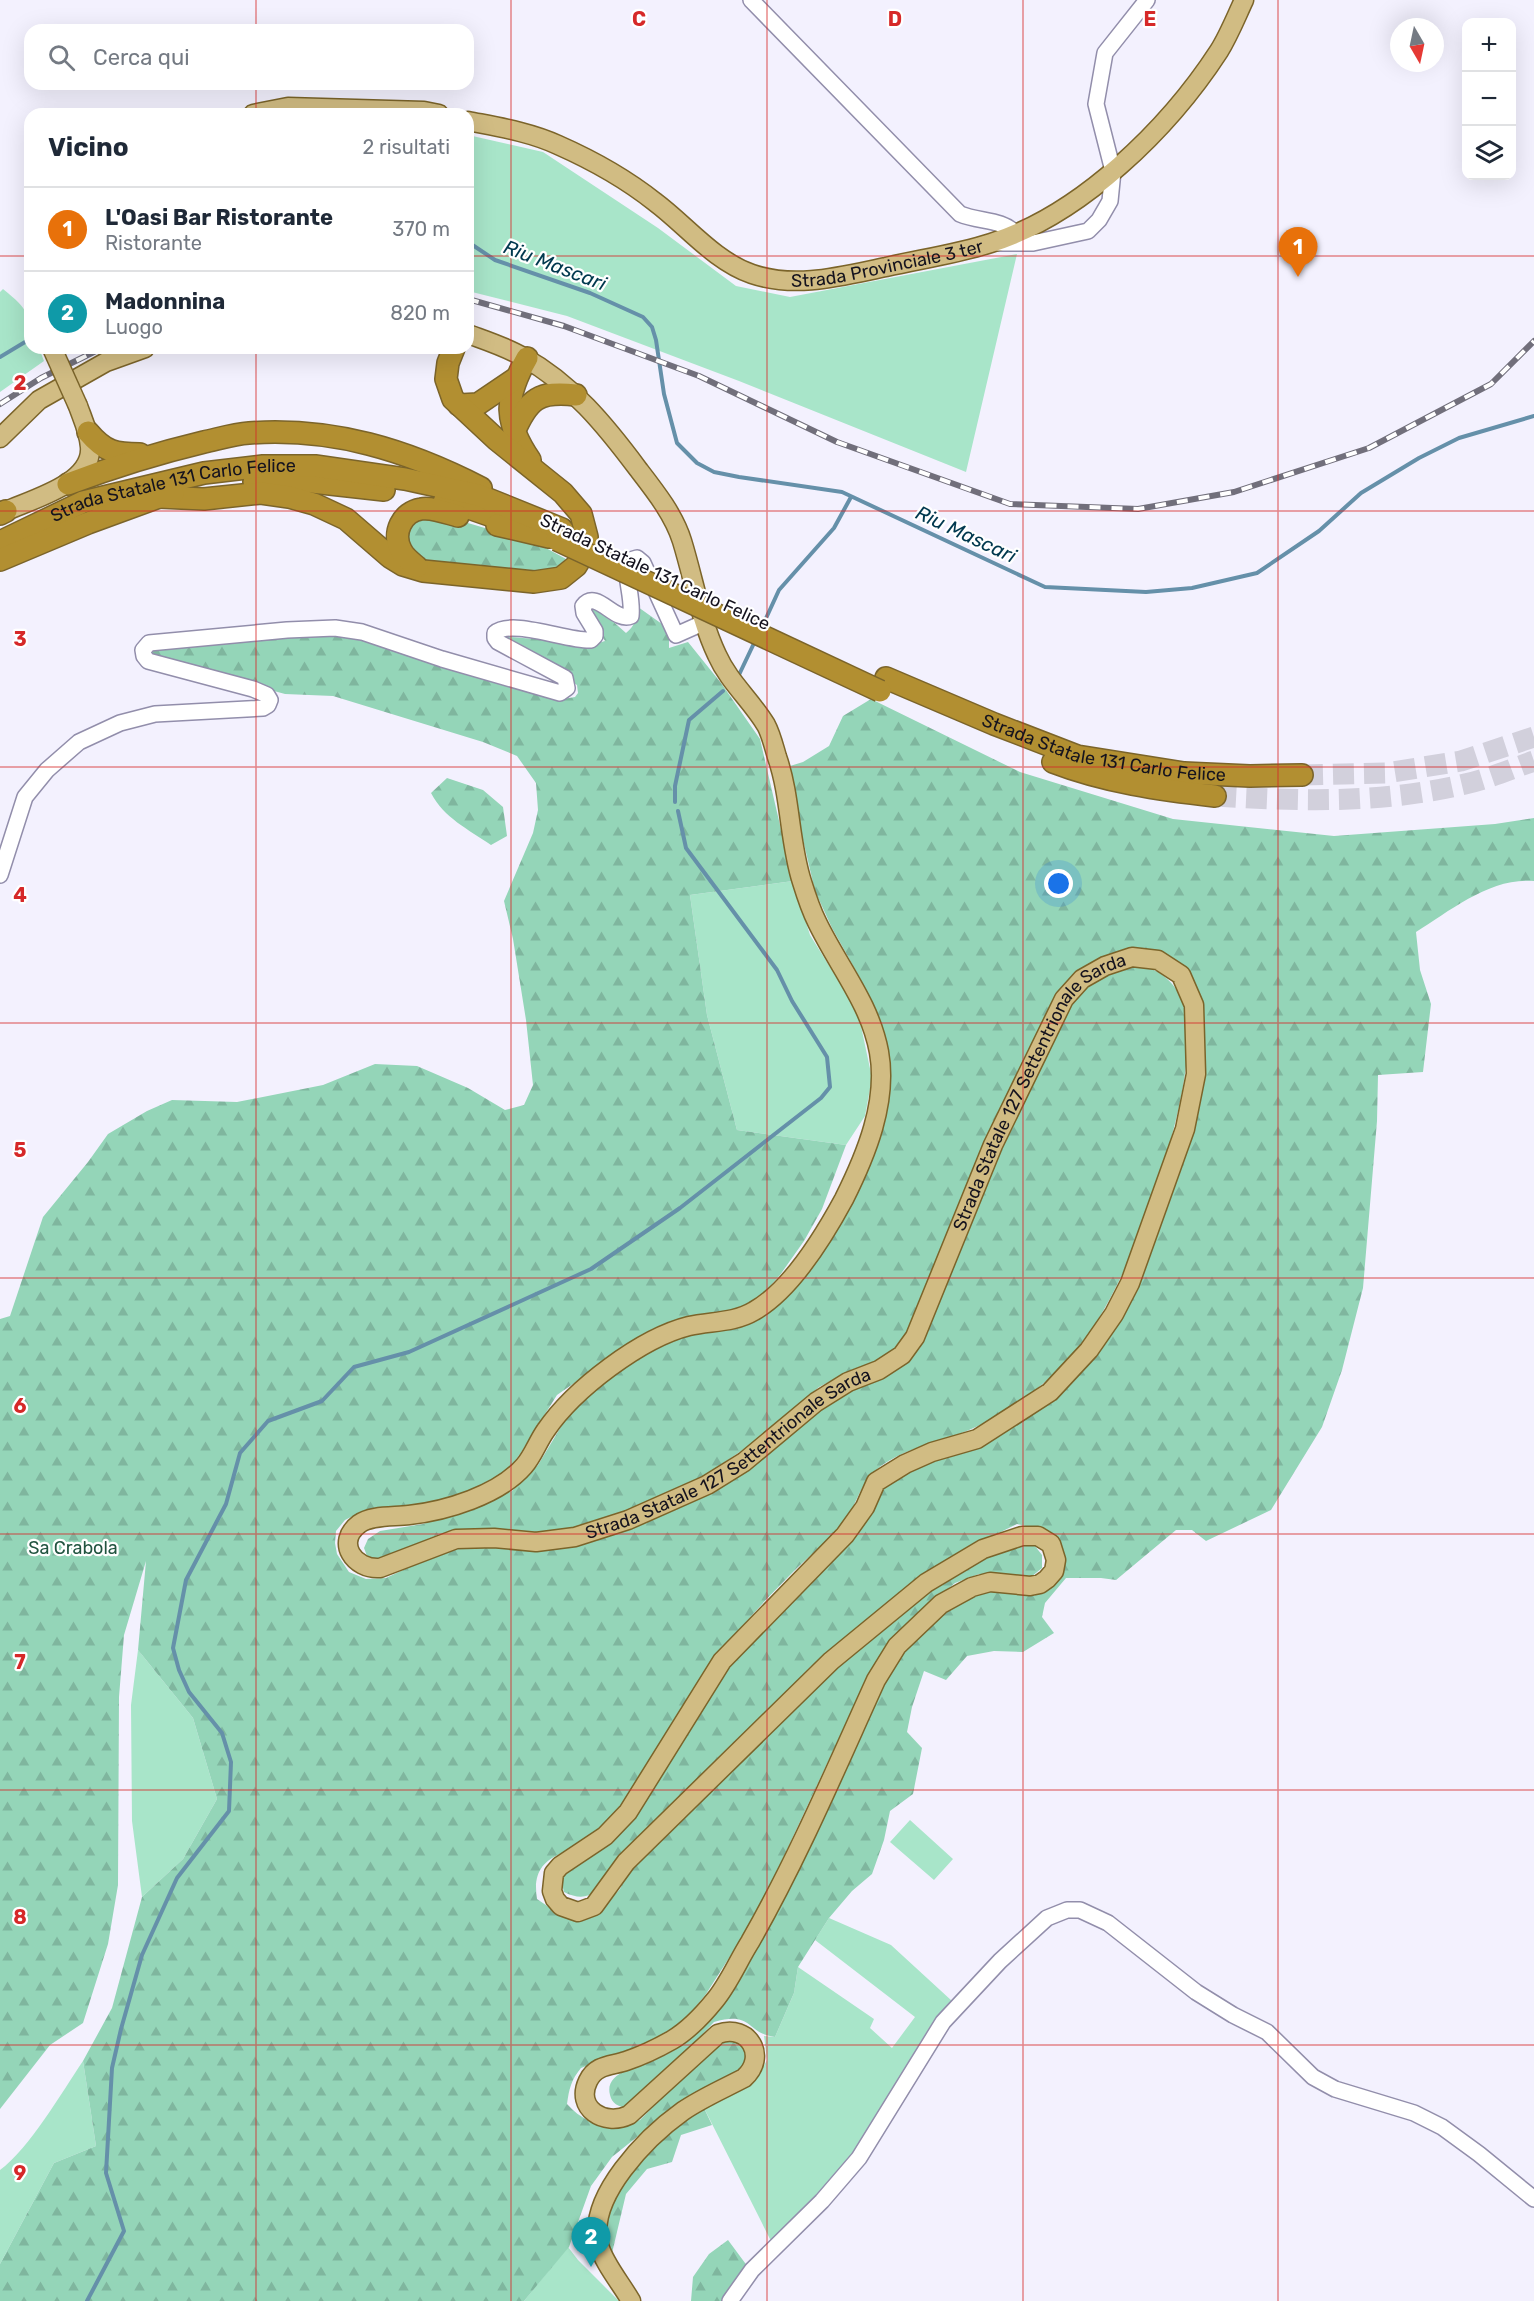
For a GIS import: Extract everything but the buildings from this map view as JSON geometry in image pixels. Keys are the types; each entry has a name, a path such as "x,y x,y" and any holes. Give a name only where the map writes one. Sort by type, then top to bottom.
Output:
{"highway":[{"path":"159,497 204,499 261,493 289,497 314,504 346,519 390,557 404,565 423,571 534,582 561,578 576,566 584,553 587,537 581,514 563,493 497,440 459,405 449,391 446,379 452,354"},
{"path":"459,405 478,404 514,379 527,358"},
{"path":"514,379 510,410 514,432 540,475"},
{"path":"514,432 524,410 537,399 555,393 576,395"},
{"path":"88,432 99,445 113,453 159,453"},
{"path":"68,484 159,453 246,433 296,432 359,440 404,453 447,470 556,533"},
{"name":"Strada Statale 131 Carlo Felice","path":"0,542 83,502 204,473 263,466 315,466 405,479 478,495 883,685 1073,770 1152,789 1215,796"},
{"name":"Strada Statale 131 Carlo Felice","path":"0,560 88,523 159,497 266,480 312,482 404,492 556,533"},
{"path":"423,571 404,555 397,534 402,521 412,512 420,509 556,533"},
{"name":"Strada Statale 131 Carlo Felice","path":"883,685 1077,756 1184,773 1250,776 1302,775"}],"main road":[{"name":"Strada Provinciale 3 ter","path":"474,122 521,132 558,144 614,174 654,201 726,261 751,274 776,279 811,280 992,243 1015,233 1074,200 1127,160 1180,105 1220,49 1244,0"},
{"path":"283,108 322,108"},
{"name":"Strada Statale 127 Settentrionale Sarda","path":"474,336 527,358 576,395 616,439 661,500 681,538 703,623 719,660 733,684 766,726 779,762 801,878 817,921 865,1005 879,1052 881,1093 871,1134 844,1198 811,1252 780,1291 754,1311 730,1321 692,1325 659,1336 591,1382 568,1403 547,1429 526,1465 502,1486 471,1499 423,1513 362,1522 353,1530 349,1541 351,1554 358,1563 369,1568 380,1568 456,1539 494,1538 536,1542 575,1537 628,1520 707,1485 744,1462 816,1402 848,1382 879,1370 902,1355 915,1336 993,1145 1064,999 1082,979 1105,966 1132,957 1158,960 1181,975 1194,1005 1196,1074 1185,1129 1130,1282 1114,1314 1089,1350 1050,1392 977,1438 932,1452 905,1464 876,1482 865,1507 845,1535 722,1661 628,1812 605,1836 560,1866 554,1873 552,1891 561,1906 578,1912 594,1906 626,1862 831,1661 926,1583 983,1549 1022,1536 1038,1536 1045,1539 1053,1548 1056,1557 1055,1568 1044,1582 1030,1586 990,1582 972,1587 941,1604 897,1646 876,1680 767,1911 717,1998 695,2024 672,2040 625,2061 601,2067 588,2080 586,2098 595,2113 603,2118 621,2119 629,2115 718,2034 730,2032 742,2035 750,2042 755,2053 754,2066 744,2079 683,2111 654,2136 616,2176 605,2195 598,2222 598,2245 631,2301"},
{"path":"2,512 68,484 88,462 91,449 88,432 55,354"},
{"path":"0,438 39,400 106,362 128,354"}],"street":[{"path":"750,0 960,214 975,220 1006,224 1015,233"},
{"path":"992,243 1033,243 1088,231 1100,220 1110,201 1113,171 1096,104 1105,53 1147,0"},
{"path":"0,875 25,797 47,770 79,742 120,723 154,714 263,708 268,705 268,696 253,689 148,661 143,653 144,647 149,643 275,630 335,628 362,632 560,693 567,688 565,678 498,642 495,633 503,629 541,630 591,640 596,631 584,613 583,606 591,600 619,616 626,618 631,616 631,592 626,570 627,561 637,558 643,562 676,635 703,623"},
{"path":"730,2301 752,2270 822,2201 859,2158 943,2022 1000,1961 1047,1918 1068,1910 1080,1910 1108,1923 1196,1992 1233,2015 1267,2032 1312,2078 1335,2089 1414,2113 1442,2127 1534,2199"}],"green space":[{"path":"474,136 543,152 658,228 736,286 790,297 1017,254 966,472 739,381 567,316 474,293"},
{"path":"3,289 24,310 24,354 41,354 44,361 0,392 0,292"},
{"path":"444,516 502,533 524,536 566,559 554,569 543,571 420,561 412,554 406,530 410,519"},
{"name":"Sa Crabola","path":"591,606 600,610 626,633 635,622 638,607 669,629 669,648 688,642 721,683 760,739 793,881 690,895 707,1015 737,1130 846,1145 822,1209 804,1241 780,1275 761,1296 738,1311 652,1329 557,1395 520,1454 503,1476 462,1495 426,1504 359,1513 345,1520 336,1531 337,1554 349,1572 366,1579 386,1578 446,1550 637,1524 856,1386 903,1364 920,1348 988,1174 1048,1053 1071,1000 1083,986 1100,974 1121,967 1142,967 1152,969 1164,976 1182,1000 1188,1027 1186,1062 1180,1102 1157,1186 1129,1259 1090,1332 1064,1365 1014,1406 969,1430 897,1456 876,1470 862,1488 840,1527 768,1597 723,1650 631,1794 603,1831 547,1862 540,1871 536,1883 537,1899 562,1916 583,1918 598,1912 620,1889 631,1865 811,1689 911,1601 1006,1546 1029,1544 1035,1546 1042,1555 1042,1568 1031,1577 979,1574 955,1583 917,1615 893,1641 879,1657 859,1695 757,1914 706,1994 683,2023 658,2039 581,2068 578,2072 571,2085 567,2104 591,2122 619,2125 640,2120 720,2039 741,2043 749,2056 738,2076 688,2096 612,2157 591,2186 569,2247 524,2301 0,2301 0,2264 54,2163 96,2146 83,2061 112,2008 142,1897 183,1859 217,1799 193,1718 138,1650 146,1561 124,1635 119,1697 118,1885 108,1944 83,2023 50,2045 0,2109 0,1319 10,1316 43,1217 108,1134 147,1111 172,1100 237,1102 323,1085 375,1064 417,1066 468,1088 505,1110 524,1105 533,1085 526,1020 513,939 504,901 533,833 538,810 536,783 517,756 483,742 333,696 285,694 162,660 154,656 152,652 156,647 322,633 372,639 557,700 575,697 578,693 577,685 499,636 595,644 605,641 586,610"},
{"path":"871,699 1020,772 1173,819 1334,836 1495,824 1534,818 1534,881 1502,884 1487,890 1457,905 1416,932 1420,970 1431,1004 1423,1072 1378,1075 1377,1121 1363,1288 1342,1370 1322,1427 1271,1510 1206,1541 1192,1530 1176,1530 1116,1580 1066,1578 1045,1603 1042,1617 1054,1633 1023,1652 994,1651 967,1656 946,1680 924,1671 912,1707 907,1732 922,1748 913,1794 890,1811 884,1840 872,1874 852,1891 829,1918 798,1967 794,1993 775,2037 759,2032 749,2024 736,2019 714,2022 643,2098 627,2108 612,2101 610,2087 612,2081 631,2068 653,2061 678,2048 692,2037 712,2015 897,1655 954,1603 977,1594 996,1591 1034,1596 1045,1589 1057,1572 1043,1530 1017,1524 954,1555 810,1667 737,1744 629,1846 595,1892 587,1896 577,1896 564,1892 562,1884 564,1872 605,1844 727,1662 881,1487 1060,1393 1151,1245 1177,1179 1198,1102 1204,1042 1203,1010 1194,986 1121,952 1090,964 1067,985 905,1340 882,1360 854,1369 819,1387 756,1441 698,1480 608,1521 553,1534 468,1531 440,1534 379,1560 367,1556 364,1548 368,1539 380,1531 423,1524 512,1491 538,1465 568,1415 595,1387 639,1358 672,1339 752,1321 856,1194 886,1116 888,1074 883,1036 860,978 832,928 815,891 801,831 790,766 803,762 829,746 843,716"},
{"path":"447,778 483,790 503,807 507,836 491,845 450,816 436,802 431,793"},
{"path":"793,881 810,935 858,1012 872,1078 865,1116 846,1145 737,1130 707,1015 690,895"},
{"path":"138,1650 193,1718 217,1799 183,1859 142,1897 132,1821 131,1705"},
{"path":"910,1820 953,1859 934,1880 890,1842"},
{"path":"829,1918 891,1945 952,2001 931,2025 852,2156 801,2215 772,2243 704,2108 759,2075 767,2060 764,2036 775,2037 794,1993 798,1967 874,2019 870,2028 892,2048 915,2017 815,1940"},
{"path":"83,2061 96,2146 54,2163 0,2264 0,2170 11,2161 33,2134"},
{"path":"704,2108 712,2125 681,2135 672,2162 647,2169 626,2194 612,2253 607,2234 607,2216 615,2191 636,2164 679,2126"},
{"path":"728,2240 748,2267 727,2301 691,2301 693,2277 709,2254"},
{"path":"568,2247 578,2260 619,2301 524,2301"}],"waterway":[{"name":"Riu Mascari","path":"474,246 495,260 590,293 643,317 652,327 656,340 664,394 677,443 697,463 714,472 842,492 1045,587 1146,592 1192,588 1257,573 1319,531 1361,493 1419,458 1459,438 1534,416"},
{"name":"Riu Mascari","path":"0,357 24,343"},
{"path":"762,627 779,590 834,528 851,497"},
{"path":"737,679 756,639"},
{"path":"675,802 675,786 689,720 723,691"},
{"path":"87,2301 124,2231 106,2173 112,2068 142,1955 177,1878 229,1811 231,1762 222,1733 189,1692 179,1670 173,1648 186,1580 226,1504 240,1453 268,1421 322,1401 354,1367 409,1352 591,1269 680,1208 821,1098 830,1087 827,1057 792,1001 777,970 686,848 678,811"}],"tunnel":[{"path":"1302,775 1386,773 1461,761 1534,737"},
{"path":"1215,796 1309,800 1402,795 1474,782 1534,761"}],"railway":[{"path":"474,301 564,326 699,376 837,442 1010,504 1138,509 1234,492 1369,448 1491,384 1534,341"},
{"path":"0,404 41,378 90,354"}],"place":[{"name":"L'Oasi Bar Ristorante","path":"1298,277"},
{"name":"Madonnina","path":"591,2267"}]}
